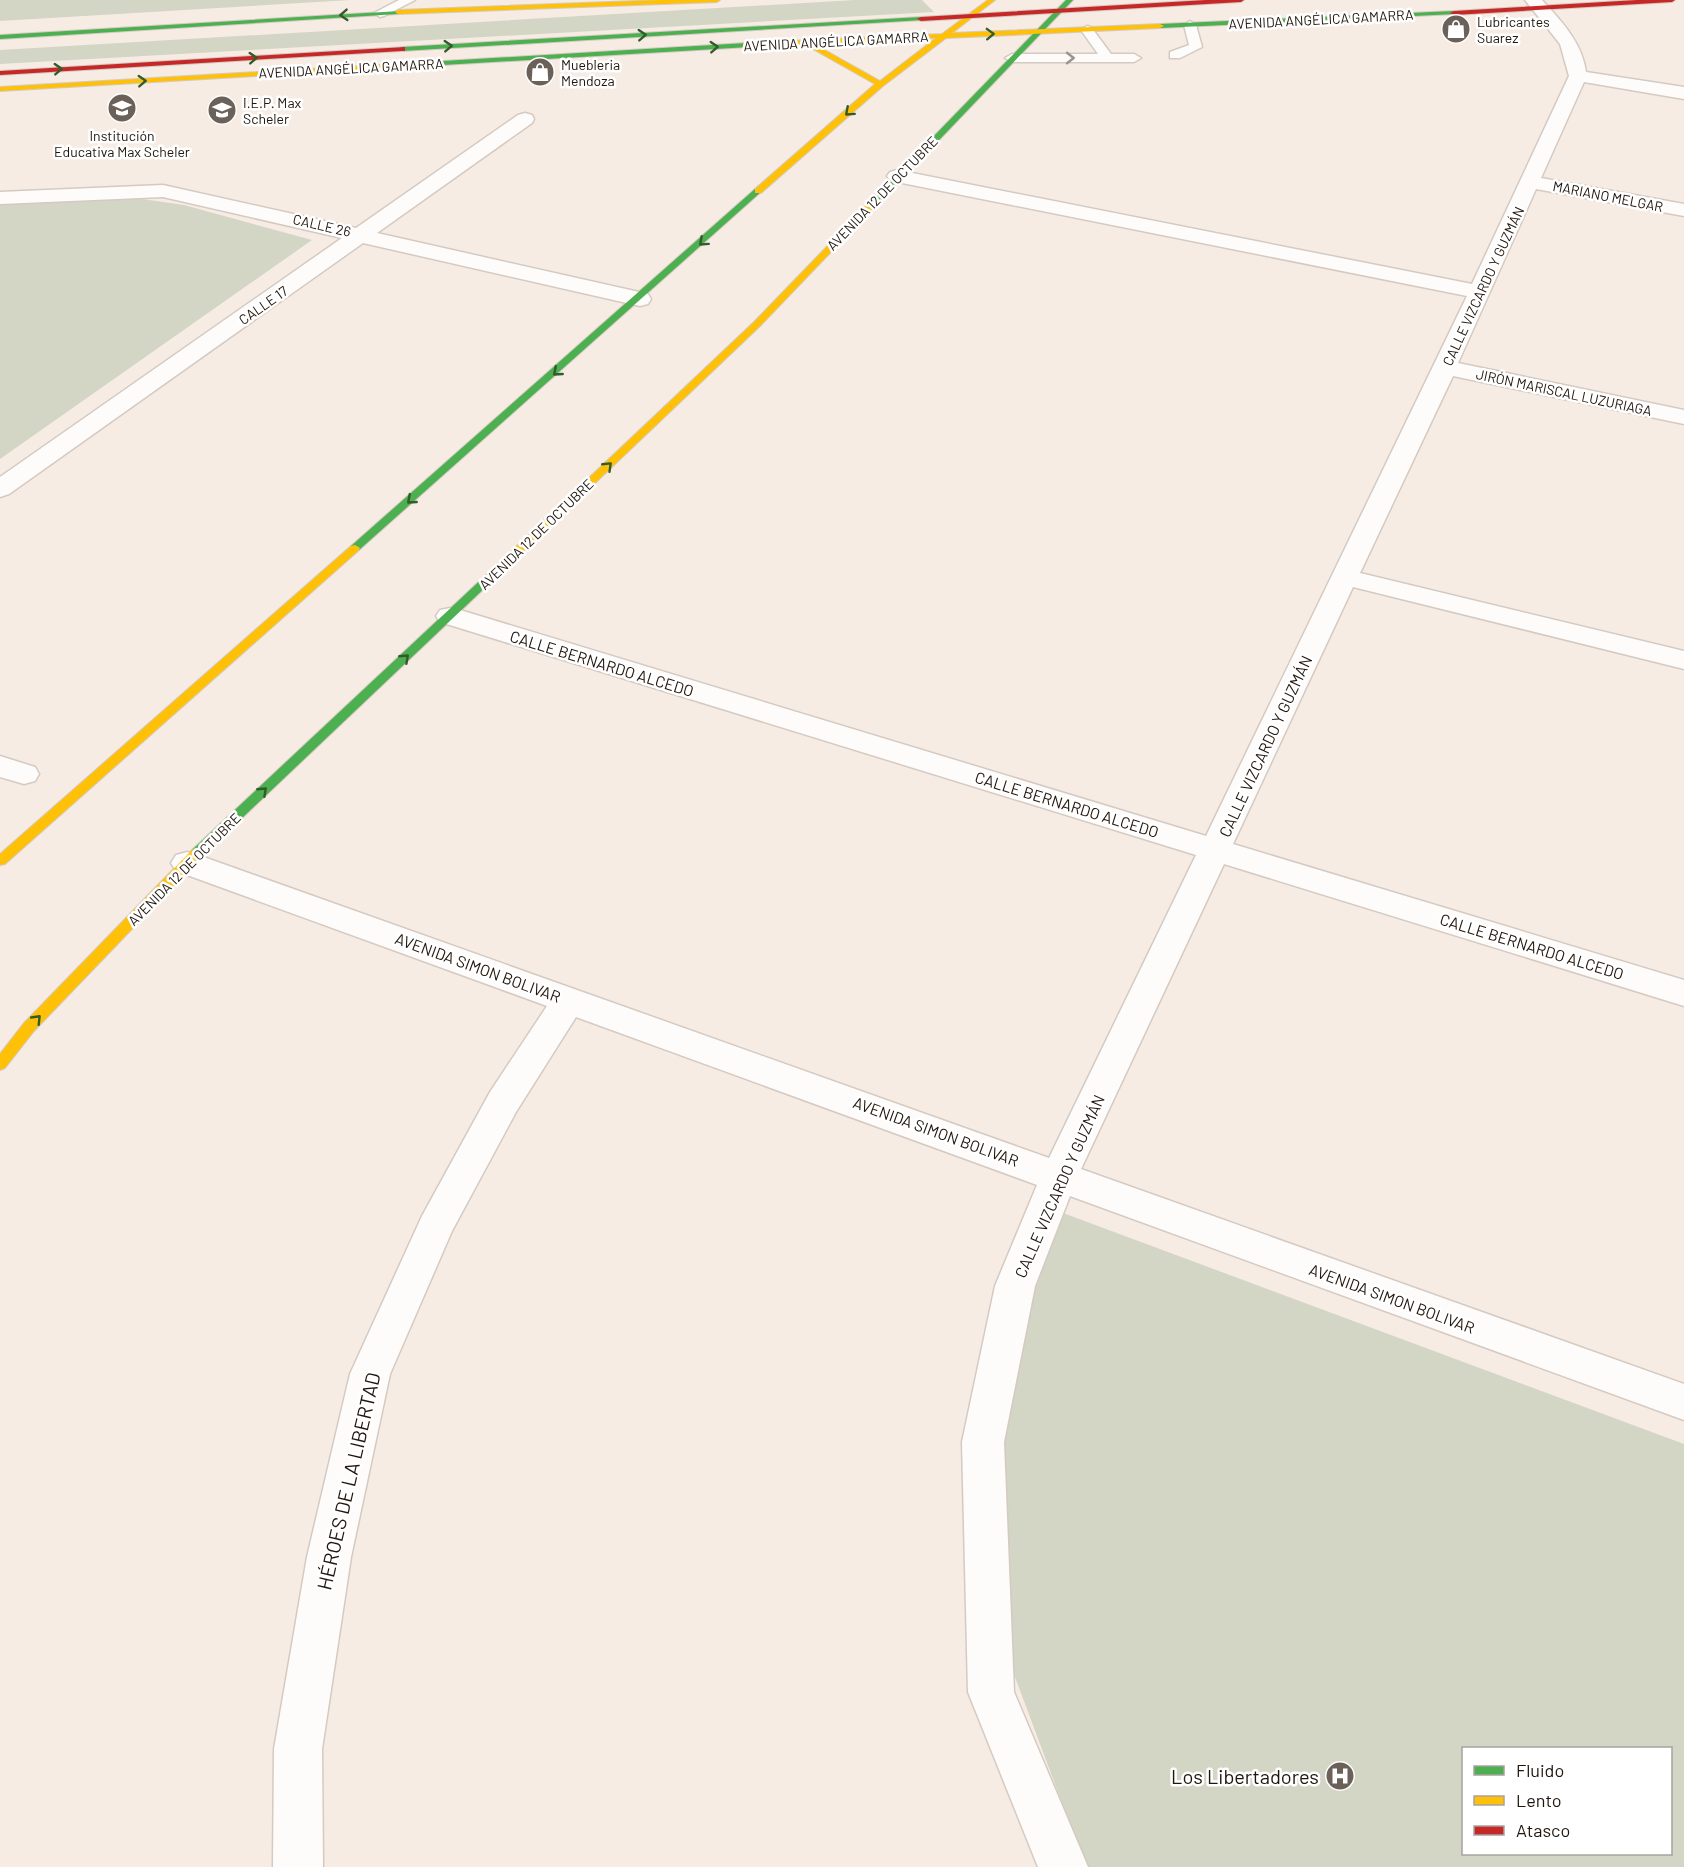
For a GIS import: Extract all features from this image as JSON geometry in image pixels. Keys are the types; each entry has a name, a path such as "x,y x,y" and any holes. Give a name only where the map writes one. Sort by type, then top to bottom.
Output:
{"main road":[{"path":"0,37 380,13 717,0"},
{"path":"0,861 640,299 880,84 992,0"},
{"name":"AVENIDA ANGÉLICA GAMARRA","path":"0,73 972,15 1065,5 1241,0"},
{"name":"AVENIDA ANGÉLICA GAMARRA","path":"0,89 805,42 1190,25 1537,4 1672,0"},
{"name":"AVENIDA 12 DE OCTUBRE","path":"0,1064 29,1027 187,863 757,324 897,176 1065,5"},
{"path":"805,42 880,84"}],"street":[{"path":"1537,4 1569,41 1577,61 1578,76 1684,93"},
{"name":"CALLE VIZCARDO Y GUZMÁN","path":"1063,1867 991,1692 983,1442 1015,1286 1059,1176 1445,367 1532,182 1578,76"},
{"name":"CALLE 17","path":"0,489 364,235 525,119"},
{"path":"897,176 1480,292"},
{"name":"MARIANO MELGAR","path":"1532,182 1684,210"},
{"name":"CALLE 26","path":"0,198 163,191 640,299"},
{"name":"JIRÓN MARISCAL LUZURIAGA","path":"1445,367 1684,417"},
{"path":"1344,577 1684,660"},
{"name":"CALLE BERNARDO ALCEDO","path":"450,616 1684,993"},
{"name":"AVENIDA SIMON BOLIVAR","path":"187,863 1684,1402"},
{"name":"HÉROES DE LA LIBERTAD","path":"298,1867 298,1749 329,1557 370,1374 435,1227 503,1102 569,999"}],"lane":[{"path":"380,13 409,0"},
{"path":"1175,55 1196,47 1190,25"},
{"path":"1087,30 1107,58"},
{"path":"1012,58 1134,58"}],"green space":[{"path":"0,0 351,0 0,21"},
{"path":"855,0 922,0 934,12 0,64 0,50"},
{"path":"128,197 184,205 312,240 0,459 0,204"},
{"name":"Los Libertadores","path":"1055,1210 1684,1444 1684,1867 1086,1867 1000,1637 995,1395"}],"traffic: fast":[{"path":"872,205 1070,0"},
{"path":"0,37 398,12"},
{"path":"1160,26 1454,13"},
{"path":"402,49 921,19"},
{"path":"426,64 746,45"},
{"path":"355,548 758,191"},
{"path":"197,853 506,562"}],"traffic: slow":[{"path":"398,12 717,0"},
{"path":"758,191 880,84 992,0"},
{"path":"746,45 1160,26"},
{"path":"805,42 880,84"},
{"path":"0,89 426,64"},
{"path":"506,562 757,324 872,205"},
{"path":"0,861 355,548"},
{"path":"0,1064 29,1027 197,853"}],"traffic: jam":[{"path":"921,19 1241,0"},
{"path":"1454,13 1672,0"},
{"path":"0,73 402,49"}],"place":[{"name":"Lubricantes Suarez","path":"1456,29"},
{"name":"Muebleria Mendoza","path":"540,72"},
{"name":"Institución Educativa Max Scheler","path":"122,108"},
{"name":"I.E.P. Max Scheler","path":"222,110"},
{"name":"Los Libertadores","path":"1340,1776"}]}
